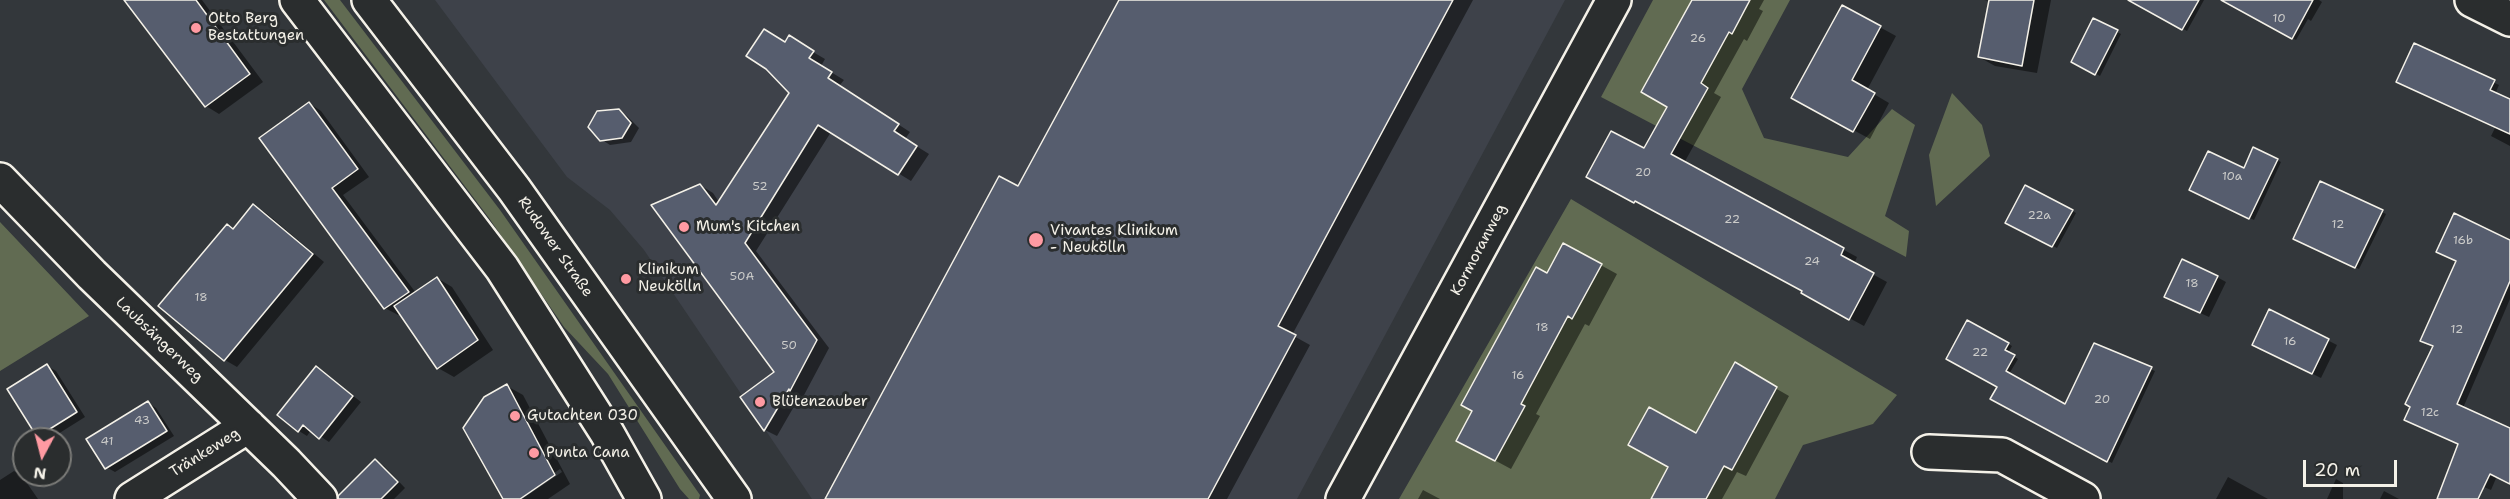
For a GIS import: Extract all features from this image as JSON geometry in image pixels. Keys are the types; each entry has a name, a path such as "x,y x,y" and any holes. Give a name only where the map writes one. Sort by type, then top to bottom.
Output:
{"street":[{"path":"297,0 502,268 607,433 644,499"},
{"name":"Rudower Straße","path":"369,0 514,189 734,499"},
{"name":"Kormoranweg","path":"1343,499 1614,0"},
{"path":"2472,0 2510,19"},
{"name":"Laubsängerweg","path":"0,180 92,275 320,499"},
{"name":"Tränkeweg","path":"132,499 248,426"},
{"path":"1929,452 2002,455 2083,499"}],"shaded area":[{"name":"Vivantes Klinikum - Neukölln","path":"435,0 1565,0 1297,499 812,499 644,250 610,210 567,177"}],"green space":[{"path":"324,0 340,0 500,210 700,495 699,499 689,499 680,489 608,374 564,327 489,218"},
{"path":"1653,0 1790,0 1742,89 1764,138 1848,157 1892,109 1915,125 1885,216 1909,231 1906,257 1601,97"},
{"path":"1952,93 1982,125 1990,156 1936,206 1929,155"},
{"path":"1571,199 1897,395 1873,424 1803,445 1775,499 1399,499"},
{"path":"0,222 89,316 0,371"}],"building":[{"path":"124,0 196,0 250,74 205,107"},
{"path":"1119,0 1453,0 1278,326 1296,335 1208,499 825,499 999,176 1018,186"},
{"path":"1692,0 1750,0 1732,34 1729,32 1701,83 1708,88 1671,154 1844,248 1841,255 1874,273 1849,320 1801,293 1802,291 1586,177 1611,131 1644,148 1667,107 1641,92"},
{"path":"1989,0 2034,0 2022,66 1978,57"},
{"path":"2128,0 2199,0 2182,30"},
{"path":"2221,0 2313,0 2292,39"},
{"path":"1842,5 1881,26 1852,80 1875,93 1853,132 1791,98"},
{"path":"2093,18 2118,30 2095,75 2071,62"},
{"path":"764,29 785,42 789,35 814,51 809,58 832,72 828,78 899,124 894,131 917,146 898,175 818,125 745,243 817,340 790,391 789,389 764,431 740,397 774,372 651,205 700,184 716,205 789,93 766,69 746,56"},
{"path":"2414,43 2495,80 2490,90 2510,99 2510,134 2396,82"},
{"path":"309,102 358,169 332,188 409,292 384,309 259,138"},
{"path":"619,109 631,123 622,138 600,141 588,127 597,111"},
{"path":"2253,147 2278,159 2249,219 2189,190 2208,151 2244,168"},
{"path":"2320,181 2383,210 2355,268 2293,239"},
{"path":"2025,185 2073,210 2052,247 2005,223"},
{"path":"253,204 313,254 224,361 158,306 227,224 233,229"},
{"path":"2454,213 2510,240 2510,281 2457,404 2510,428 2510,484 2490,474 2478,499 2437,499 2458,444 2404,420 2410,407 2405,404 2433,346 2420,341 2456,261 2436,252"},
{"path":"1563,243 1602,264 1572,319 1568,316 1521,404 1525,406 1495,461 1456,441 1472,411 1461,405 1536,267 1547,273"},
{"path":"2182,259 2218,276 2200,313 2164,297"},
{"path":"437,277 478,340 437,369 394,306"},
{"path":"2269,309 2329,339 2312,374 2252,345"},
{"path":"1967,320 2009,343 2005,350 2015,355 2006,371 2065,404 2094,343 2152,367 2107,462 1990,399 1997,387 1946,359"},
{"path":"1735,362 1777,387 1732,470 1724,466 1706,499 1651,499 1668,467 1628,445 1649,407 1696,433"},
{"path":"47,364 77,412 53,427 31,427 7,389"},
{"path":"316,366 353,396 319,439 303,425 298,432 277,415"},
{"path":"507,384 555,475 520,499 503,499 463,428 484,397"},
{"path":"148,401 167,431 105,469 86,439"},
{"path":"375,459 398,482 381,499 338,499 338,496"}],"place":[{"name":"Otto Berg Bestattungen","path":"196,28"},
{"name":"Mum's Kitchen","path":"684,227"},
{"name":"Vivantes Klinikum - Neukölln","path":"1036,240"},
{"name":"Klinikum Neukölln","path":"626,279"},
{"name":"Blütenzauber","path":"760,402"},
{"name":"Gutachten 030","path":"515,416"},
{"name":"Punta Cana","path":"534,453"}]}
